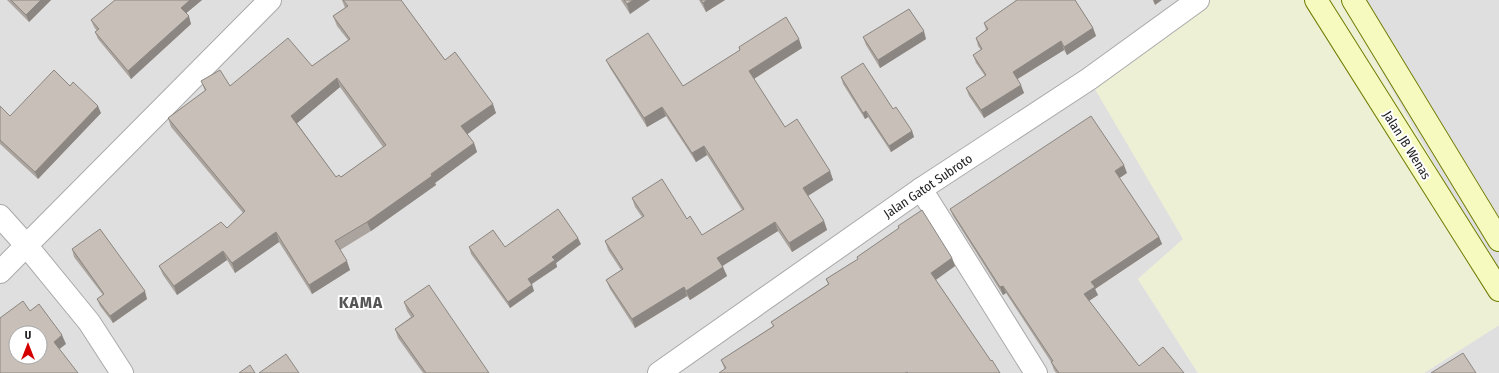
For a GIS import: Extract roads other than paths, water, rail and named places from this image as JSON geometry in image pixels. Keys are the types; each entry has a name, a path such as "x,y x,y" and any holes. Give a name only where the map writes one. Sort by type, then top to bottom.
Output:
{"main road":[{"name":"Jalan JB Wenas","path":"1316,0 1499,290"},
{"path":"1353,0 1499,240"}],"street":[{"path":"0,272 270,0"},
{"name":"Jalan Gatot Subroto","path":"659,373 921,189 1090,78 1198,0"},
{"path":"921,189 1036,373"},
{"path":"0,216 26,245 89,322 122,373"}],"district":[{"name":"KAMA","path":"361,302"}]}
